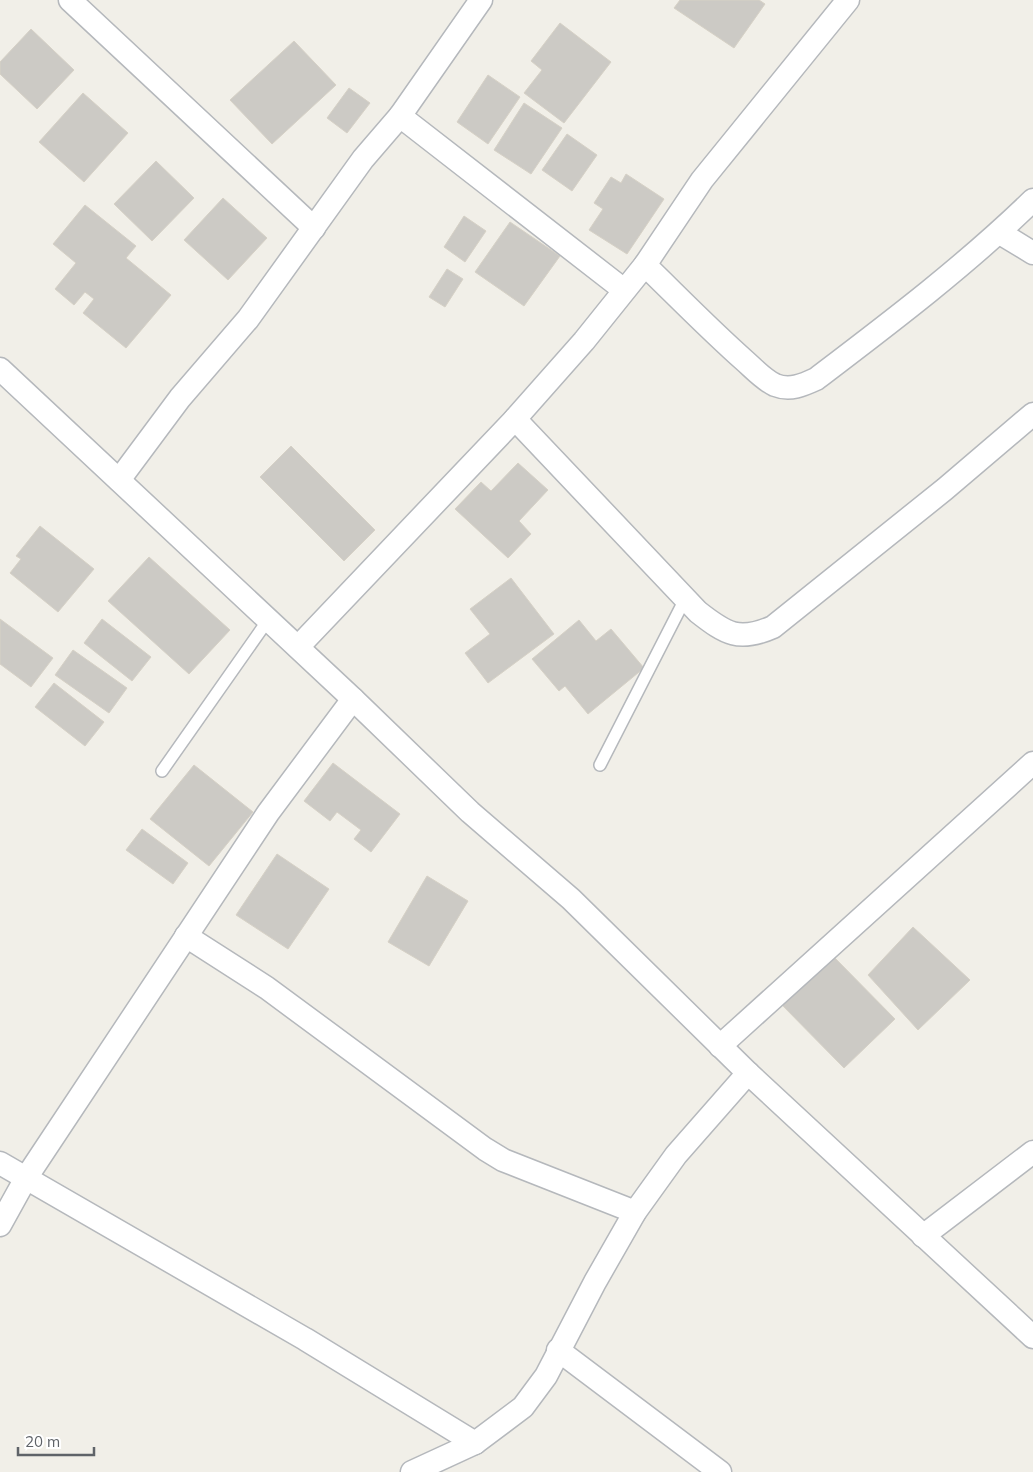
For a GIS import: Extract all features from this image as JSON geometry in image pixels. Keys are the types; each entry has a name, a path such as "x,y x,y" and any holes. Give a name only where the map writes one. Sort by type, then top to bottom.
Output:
{"street":[{"path":"70,0 314,228"},
{"path":"298,647 515,419 584,341 645,264 702,180 848,0"},
{"path":"119,480 180,398 248,319 363,159 400,116 472,3"},
{"path":"400,116 624,290"},
{"path":"645,264 725,343 760,374 775,385 786,387 801,386 816,379 923,298 1000,232 1033,200"},
{"path":"1000,232 1033,253"},
{"path":"0,369 298,647 470,812 571,899 748,1073 1033,1337"},
{"path":"515,419 698,612 729,632 743,636 758,634 773,627 945,489 1033,414"},
{"path":"0,1225 26,1178 268,813 353,699"},
{"path":"720,1046 1033,763"},
{"path":"186,936 267,988 485,1149 503,1160 635,1212"},
{"path":"412,1472 476,1443 523,1407 546,1376 558,1350 635,1212 676,1155 748,1073"},
{"path":"923,1236 1033,1152"},
{"path":"0,1163 305,1340 476,1443"},
{"path":"558,1350 720,1472"}],"lane":[{"path":"600,765 685,599"},
{"path":"162,771 268,620"}],"building":[{"path":"680,0 759,0 765,4 734,48 674,8"},
{"path":"560,23 611,62 564,123 524,93 542,70 531,61"},
{"path":"31,29 74,70 37,109 0,74 0,62"},
{"path":"294,41 336,85 272,144 230,100"},
{"path":"488,75 520,97 488,144 457,122"},
{"path":"349,88 370,103 347,133 327,118"},
{"path":"83,93 128,133 84,182 39,142"},
{"path":"524,103 562,128 531,174 494,150"},
{"path":"567,134 597,155 572,191 542,170"},
{"path":"156,161 194,198 152,241 114,204"},
{"path":"626,174 664,199 627,254 589,230 603,209 594,203 611,177 621,183"},
{"path":"223,198 267,238 228,280 184,240"},
{"path":"85,205 136,246 126,258 171,295 126,348 83,313 94,299 85,292 74,305 55,289 76,263 53,244"},
{"path":"464,216 486,231 465,262 444,247"},
{"path":"510,222 560,256 524,306 475,272"},
{"path":"447,269 463,279 445,307 429,297"},
{"path":"291,446 375,530 344,561 260,477"},
{"path":"518,463 548,490 519,521 531,534 508,558 455,509 481,482 491,491"},
{"path":"40,526 94,569 58,612 10,573 21,559 16,556"},
{"path":"149,557 230,630 189,674 108,601"},
{"path":"511,578 554,634 488,683 465,653 490,634 470,609"},
{"path":"0,619 53,658 31,687 0,664"},
{"path":"102,619 151,657 132,681 84,643"},
{"path":"579,620 596,641 611,629 644,668 588,714 565,686 559,691 532,659"},
{"path":"73,650 127,688 109,713 55,675"},
{"path":"54,683 104,722 85,746 35,707"},
{"path":"333,763 400,814 371,852 354,839 361,830 337,812 330,821 304,801"},
{"path":"194,765 253,812 209,866 150,819"},
{"path":"142,829 188,863 173,884 126,850"},
{"path":"277,854 329,889 288,949 236,915"},
{"path":"427,876 468,901 429,966 388,942"},
{"path":"913,927 970,980 918,1030 868,975"},
{"path":"832,955 895,1019 844,1068 781,1004"}]}
